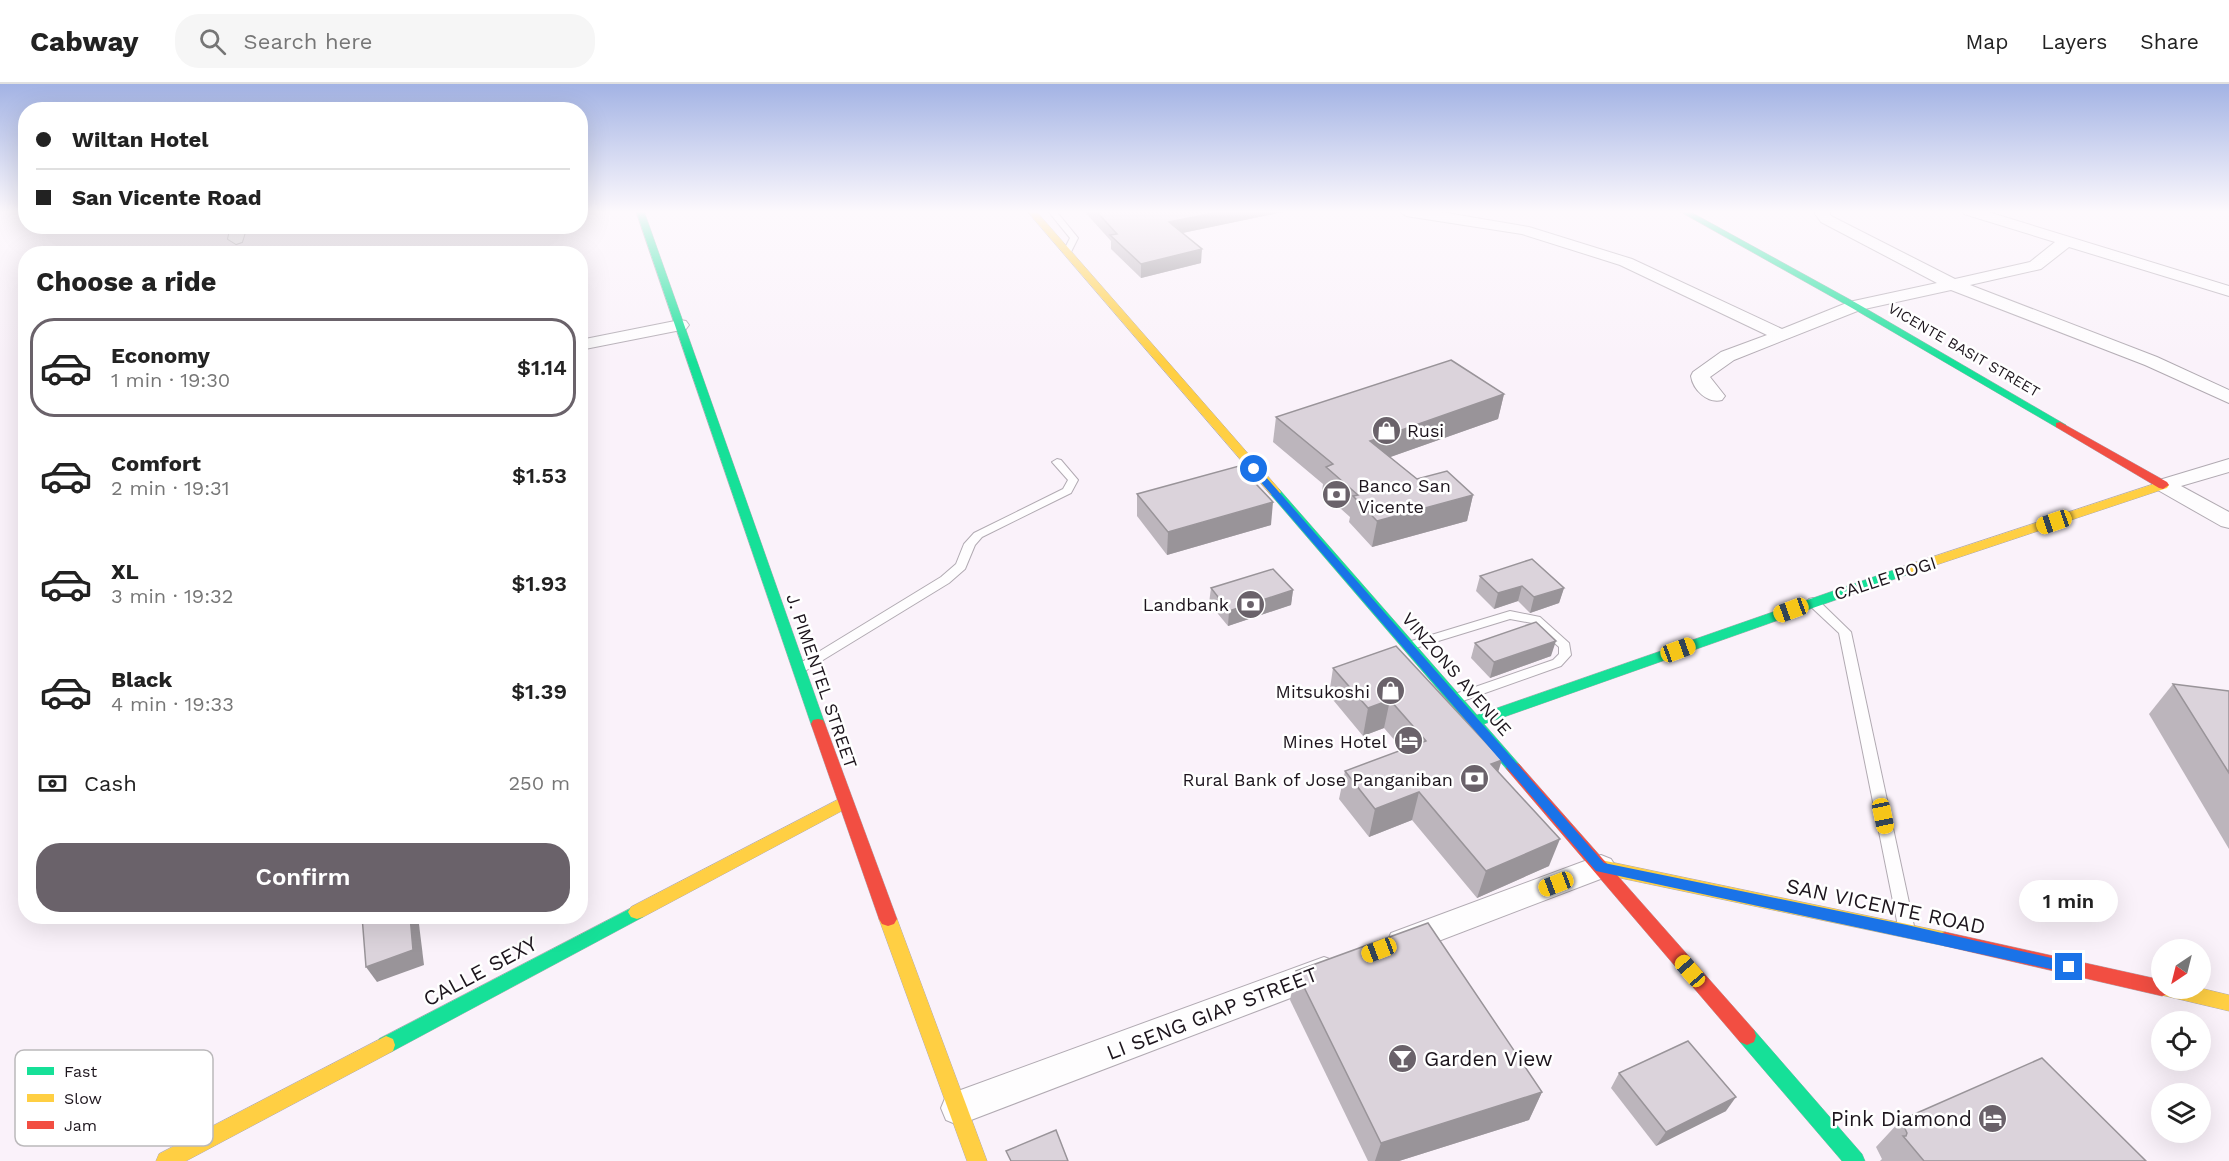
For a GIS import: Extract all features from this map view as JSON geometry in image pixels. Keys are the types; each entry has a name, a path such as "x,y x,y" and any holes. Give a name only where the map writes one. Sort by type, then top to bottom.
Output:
{"street":[{"name":"J. PIMENTEL STREET","path":"659,261 845,802 977,1161"},
{"name":"VINZONS AVENUE","path":"1075,261 1855,1161"},
{"path":"1624,261 1782,336"},
{"name":"VICENTE BASIT STREET","path":"1774,261 2163,485"},
{"path":"1906,261 1952,284 2151,361 2229,397"},
{"path":"1715,396 1701,382 1700,376 1708,367 1736,352 1855,306 2035,266 2041,261"},
{"path":"2135,261 2229,291"},
{"path":"588,343 680,325"},
{"name":"CALLE POGI","path":"1474,722 1813,602 2229,465"},
{"path":"2163,485 2229,521"},
{"name":"CALLE SEXY","path":"213,1136 845,802"},
{"path":"1379,950 1601,867"},
{"name":"SAN VICENTE ROAD","path":"1601,867 1907,931 2151,986"},
{"name":"LI SENG GIAP STREET","path":"958,1108 1346,963"},
{"name":"SAN VICENTE ROAD","path":"2211,999 2229,1003"},
{"name":"CALLE SEXY","path":"166,1161 194,1146"}],"lane":[{"path":"799,669 945,580 961,566 970,544 978,535 1067,491 1073,480 1057,462"},
{"path":"1813,602 1845,632 1907,931"},
{"path":"1408,646 1510,615 1536,620 1565,646 1565,656 1557,663 1454,699"}],"building":[{"path":"1451,360 1504,394 1370,441 1417,479 1447,471 1473,495 1377,521 1353,496 1358,495 1326,467 1333,464 1276,417"},
{"path":"1239,466 1273,502 1168,532 1137,494"},
{"path":"1532,559 1564,588 1534,597 1522,586 1498,593 1480,576"},
{"path":"1273,569 1293,590 1229,611 1211,588"},
{"path":"1536,622 1556,641 1494,662 1475,643"},
{"path":"1396,646 1502,760 1491,764 1560,839 1486,871 1419,792 1375,809 1345,771 1426,741 1390,700 1368,708 1333,668"},
{"path":"2173,684 2229,691 2229,773"},
{"name":"Garden View","path":"1428,923 1542,1092 1381,1143 1296,971"},
{"path":"363,924 411,924 413,950 366,967"},
{"path":"1688,1041 1736,1097 1666,1132 1619,1073"},
{"path":"2042,1058 2146,1161 1924,1161 1903,1136 1907,1133 1901,1120"},
{"path":"1056,1130 1068,1161 1011,1161 1006,1151"}],"traffic: fast":[{"path":"657,261 818,724"},
{"path":"1774,261 2060,425"},
{"path":"1275,492 1514,768"},
{"path":"1474,722 1907,570"},
{"path":"386,1045 637,912"},
{"path":"1747,1036 1855,1161"}],"traffic: slow":[{"path":"1075,261 1275,492"},
{"path":"1907,570 2163,485"},
{"path":"637,912 845,802"},
{"path":"1601,867 1945,939"},
{"path":"888,919 977,1161"},
{"path":"2211,999 2229,1003"},
{"path":"213,1136 386,1045"},
{"path":"166,1161 194,1146"}],"traffic: jam":[{"path":"2060,425 2163,485"},
{"path":"818,724 888,919"},
{"path":"1514,768 1747,1036"},
{"path":"1945,939 2151,986"}],"place":[{"name":"Rusi","path":"1386,430"},
{"name":"Banco San Vicente","path":"1337,495"},
{"name":"Landbank","path":"1250,604"},
{"name":"Mitsukoshi","path":"1391,691"},
{"name":"Mines Hotel","path":"1408,741"},
{"name":"Rural Bank of Jose Panganiban","path":"1474,779"},
{"name":"Garden View","path":"1403,1058"},
{"name":"Pink Diamond","path":"1993,1118"}],"route":[{"path":"1254,469 1601,867 2069,967"}]}
